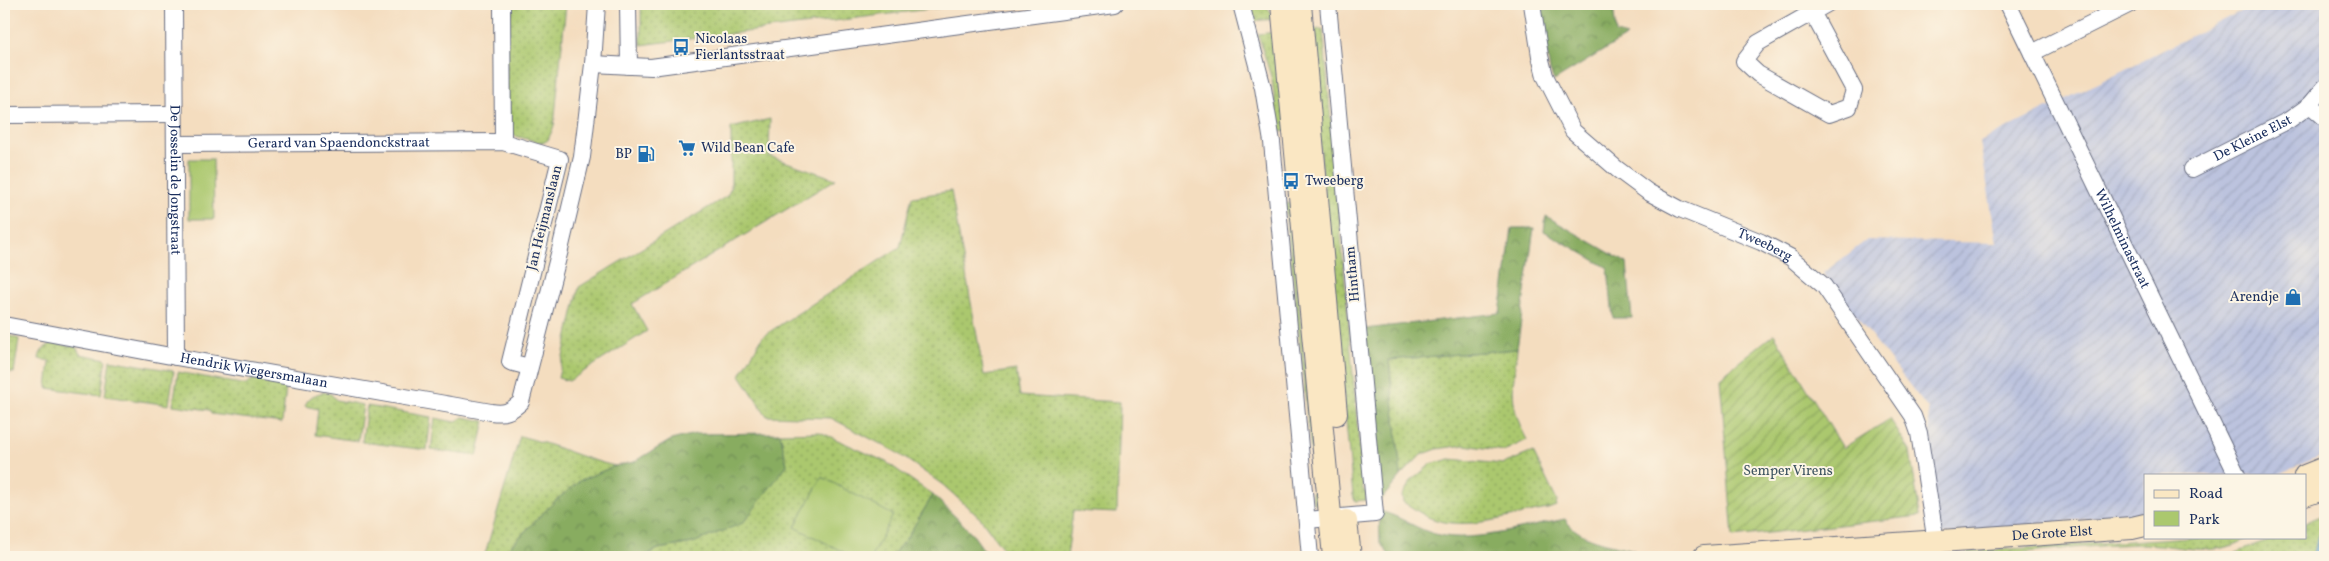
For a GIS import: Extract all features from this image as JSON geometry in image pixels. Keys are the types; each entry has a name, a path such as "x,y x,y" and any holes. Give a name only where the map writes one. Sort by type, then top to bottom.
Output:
{"street":[{"name":"De Josselin de Jongstraat","path":"174,4 176,358"},
{"path":"502,4 503,142"},
{"name":"Jan Heijmanslaan","path":"504,414 512,411 520,402 582,157 598,4"},
{"path":"628,4 629,66"},
{"path":"593,64 651,67 1003,11 1115,4"},
{"path":"1241,4 1263,88 1272,142 1310,557"},
{"name":"Hintham","path":"1282,4 1338,518 1350,557"},
{"name":"Hintham","path":"1300,4 1338,518 1334,557"},
{"name":"Hintham","path":"1307,520 1375,514 1328,4"},
{"name":"Tweeberg","path":"1532,4 1545,76 1573,131 1617,170 1648,192 1680,209 1761,242 1790,257 1824,286 1913,416 1919,433 1936,543"},
{"path":"1812,12 1854,90 1849,107 1828,114 1758,74 1744,61 1758,43 1812,12 1827,4"},
{"name":"Wilhelminastraat","path":"2008,4 2237,474"},
{"path":"2032,53 2130,4"},
{"name":"De Kleine Elst","path":"2192,169 2289,120 2310,105 2325,87"},
{"path":"2310,105 2325,118"},
{"path":"4,115 174,114"},
{"name":"Gerard van Spaendonckstraat","path":"175,144 503,142"},
{"name":"Jan Heijmanslaan","path":"503,142 560,160 510,362 530,367"},
{"name":"Hendrik Wiegersmalaan","path":"4,325 176,358 504,414"},
{"path":"2306,476 2325,468"},
{"path":"2306,495 2325,488"},
{"name":"De Grote Elst","path":"1704,557 2141,528"}],"shaded area":[{"path":"2255,4 2325,4 2325,454 2279,474 2144,474 2144,513 1935,535 1928,409 1823,273 1867,240 1997,243 1980,142"}],"green space":[{"path":"509,4 566,4 554,126 548,140 543,143 511,135 505,126"},
{"path":"641,4 970,4 641,45"},
{"path":"1576,4 1613,4 1616,33 1627,36 1554,81 1550,71 1540,10"},
{"path":"1261,5 1268,8 1276,19 1251,21 1250,15 1252,10"},
{"path":"1323,29 1363,490 1366,492 1366,500 1355,501 1353,496 1309,30"},
{"path":"1278,32 1287,131 1279,132 1272,80 1258,34"},
{"path":"770,119 769,156 836,179 632,304 647,331 569,381 558,378 579,287 727,196 731,188 731,128"},
{"path":"189,159 213,159 214,219 189,219"},
{"path":"951,191 984,375 1016,370 1020,396 1120,402 1117,513 1073,511 1067,557 1009,557 981,519 943,485 896,452 831,418 767,416 740,375 763,336 900,247 912,197"},
{"path":"1290,203 1318,505 1313,502 1312,493 1315,489 1285,204"},
{"path":"1546,216 1627,263 1632,318 1613,318 1608,268 1544,231"},
{"path":"1512,228 1534,228 1517,349 1389,360 1401,476 1380,501 1365,329 1500,313"},
{"path":"4,334 19,339 14,373 4,372"},
{"name":"Semper Virens","path":"1774,334 1843,448 1890,419 1910,451 1920,516 1733,537 1720,377"},
{"path":"53,343 76,347 80,354 106,359 101,395 47,388 50,361 39,359 43,349"},
{"path":"1517,349 1513,396 1517,416 1527,440 1504,451 1465,445 1437,449 1421,455 1401,476 1389,360"},
{"path":"110,360 174,371 169,405 105,396"},
{"path":"178,372 246,385 253,379 286,388 282,423 211,414 209,410 173,405"},
{"path":"323,392 331,394 336,400 363,405 358,441 315,435 318,409 305,406 308,400"},
{"path":"367,406 431,417 427,450 362,442"},
{"path":"463,417 485,421 477,456 431,450 435,418 455,422"},
{"path":"820,432 886,462 933,495 908,536 891,557 643,557 658,549 693,543 787,465 780,433"},
{"path":"780,433 787,465 743,523 693,543 658,549 643,557 500,557 555,501 581,480 615,466 634,462 671,440 695,434"},
{"path":"520,436 615,466 581,480 555,501 500,557 484,557"},
{"path":"1533,452 1557,501 1556,506 1489,521 1459,523 1444,522 1430,518 1403,502 1402,496 1411,481 1431,464 1450,459 1503,464"},
{"path":"822,477 893,515 871,557 853,557 795,527"},
{"path":"933,495 971,532 989,557 891,557 908,536"},
{"path":"1379,511 1431,533 1453,537 1502,533 1565,519 1578,532 1587,537 1634,550 1503,557 1391,557 1380,543"},
{"path":"2325,514 2325,557 2224,557 2276,538 2306,538 2306,522"},
{"path":"2174,538 2248,538 2222,548 2208,549 2138,544 1967,557 1967,552"},
{"path":"1950,553 1952,556 1878,557"}],"water":[{"path":"2325,531 2325,557 2313,557 2318,535"}],"place":[{"name":"Nicolaas Fierlantsstraat","path":"681,47"},
{"name":"Wild Bean Cafe","path":"687,148"},
{"name":"BP","path":"646,154"},
{"name":"Tweeberg","path":"1291,181"},
{"name":"Arendje","path":"2293,297"}]}
